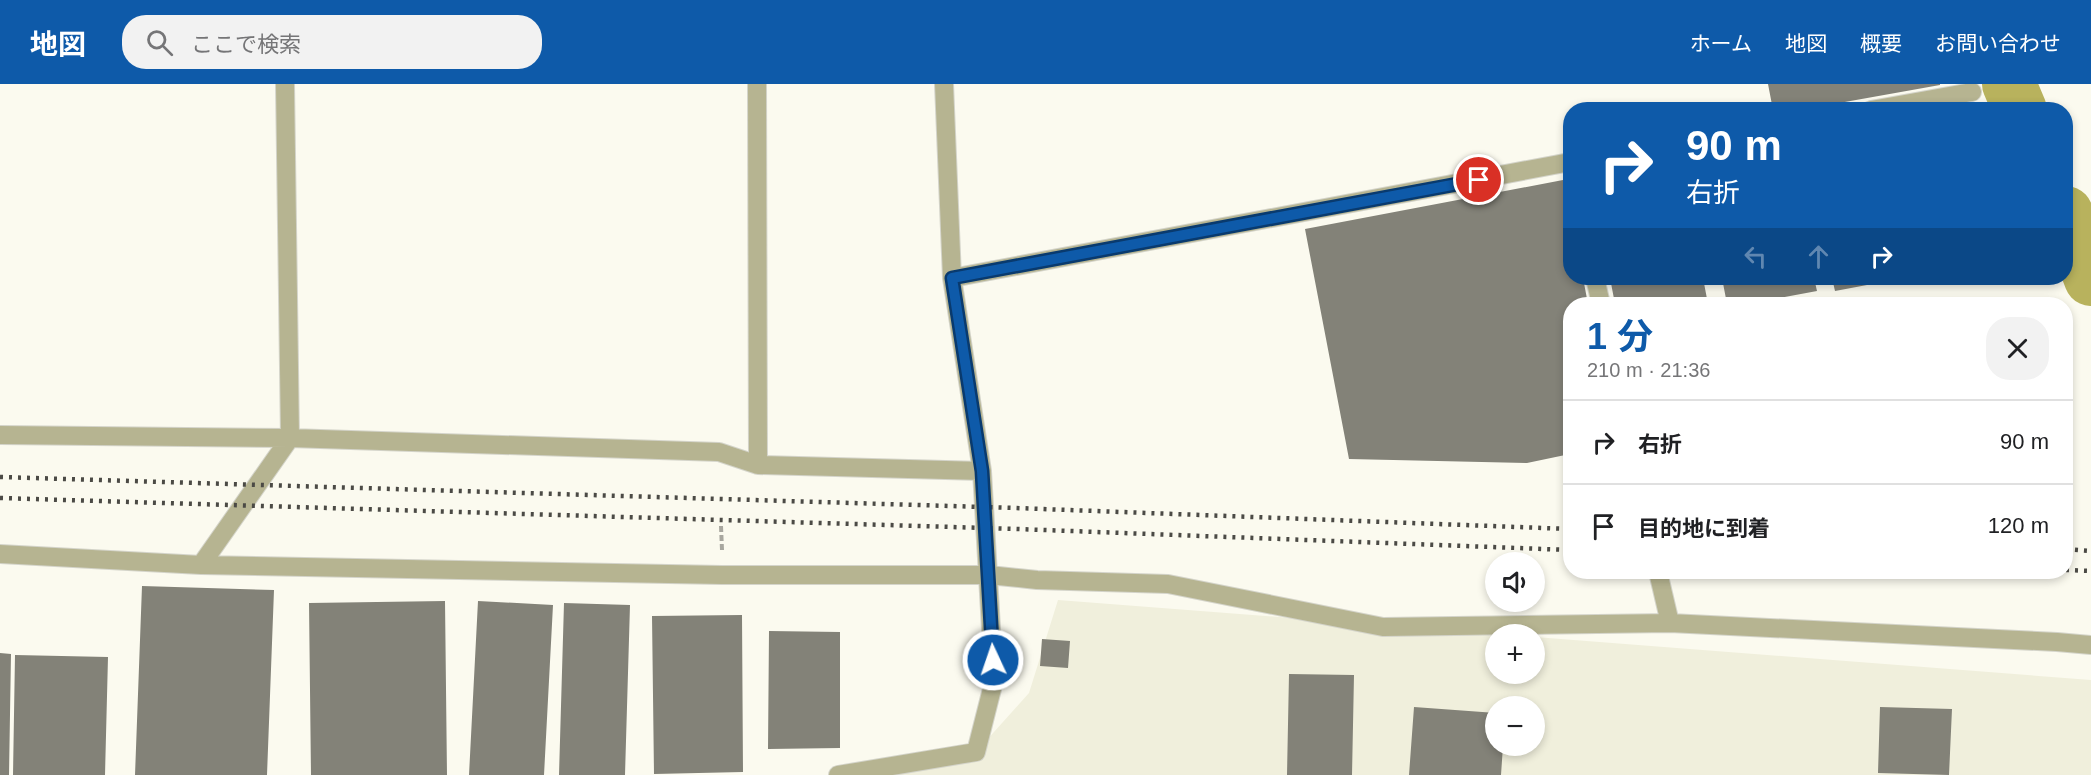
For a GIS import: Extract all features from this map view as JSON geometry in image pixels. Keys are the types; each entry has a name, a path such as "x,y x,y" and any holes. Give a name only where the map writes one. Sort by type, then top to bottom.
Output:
{"street":[{"path":"201,565 290,438 285,84"},
{"path":"757,84 758,465"},
{"path":"838,775 976,752 994,681 982,471 952,278 944,84"},
{"path":"1916,102 1972,92"},
{"path":"952,278 1563,164"},
{"path":"0,435 290,438 719,452 758,465 982,471"},
{"path":"0,555 201,565 734,575 988,575 1037,580 1168,584 1383,627 1670,623 2091,645"},
{"path":"1660,579 1670,623"}],"shaded area":[{"path":"1058,600 1485,633 1485,684 1545,684 1545,638 2091,680 2091,775 829,775 976,752 1029,693"}],"building":[{"path":"1768,84 1940,84 1845,102 1771,102"},
{"path":"1563,180 1563,285 1584,285 1587,297 1563,297 1563,455 1527,463 1349,459 1305,229"},
{"path":"1611,285 1704,285 1707,297 1614,297"},
{"path":"1723,285 1816,285 1817,291 1784,297 1726,297"},
{"path":"1834,285 1867,285 1835,291"},
{"path":"142,586 274,590 267,775 135,775"},
{"path":"445,601 447,775 311,775 309,603"},
{"path":"478,601 553,605 544,775 469,775"},
{"path":"564,603 630,605 625,775 559,775"},
{"path":"742,615 743,772 654,774 652,616"},
{"path":"769,631 840,632 840,748 768,749"},
{"path":"1042,639 1070,641 1068,668 1040,666"},
{"path":"0,653 11,654 9,775 0,775"},
{"path":"15,655 108,657 105,775 13,775"},
{"path":"1289,674 1354,675 1352,775 1287,775"},
{"path":"1414,707 1485,712 1485,756 1502,756 1501,775 1409,775"},
{"path":"1880,707 1952,709 1949,775 1878,773"}],"waterway":[{"path":"2009,84 2017,102"},
{"path":"2073,231 2091,279"}],"railway":[{"path":"0,477 1016,508 1563,529"},
{"path":"0,498 1018,529 1563,550"},
{"path":"2073,550 2091,551"},
{"path":"2073,570 2091,571"}],"route":[{"path":"993,660 982,471 952,278 1479,180"}]}
